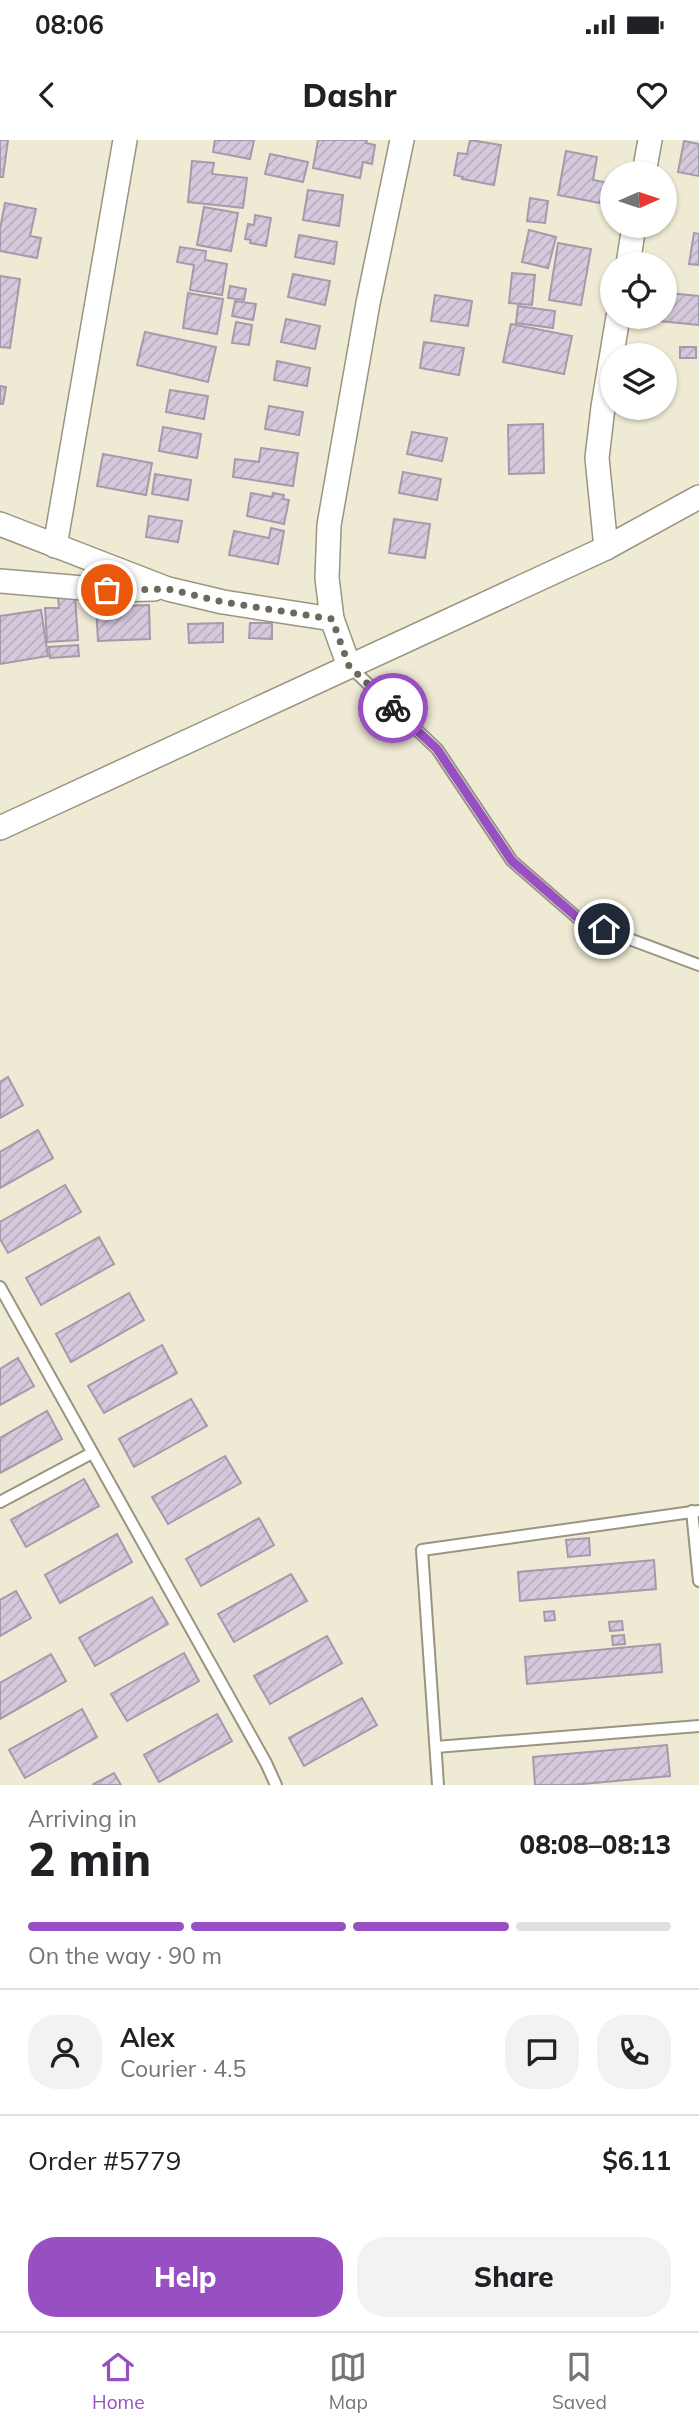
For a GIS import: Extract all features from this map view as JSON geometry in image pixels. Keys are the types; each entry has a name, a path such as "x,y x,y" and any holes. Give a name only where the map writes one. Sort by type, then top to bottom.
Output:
{"street":[{"path":"55,546 125,140"},
{"path":"349,666 332,619 327,578 330,525 368,303 402,140"},
{"path":"646,161 650,140"},
{"path":"606,548 597,458 616,329"},
{"path":"0,828 606,548 699,497"},
{"path":"0,524 168,589 223,602 332,619"},
{"path":"0,581 107,590 168,589"}],"lane":[{"path":"349,666 437,749 512,861 580,920 699,965"},
{"path":"0,1287 276,1785"},
{"path":"0,1502 92,1453"},
{"path":"427,1785 438,1783 422,1550 696,1511 699,1581"},
{"path":"436,1746 699,1726"}],"building":[{"path":"0,140 8,140 3,177 0,177"},
{"path":"215,140 254,140 250,159 213,152"},
{"path":"318,140 367,140 366,143 375,145 372,164 363,162 360,178 313,168"},
{"path":"470,140 501,145 494,185 454,175 458,153 467,154"},
{"path":"684,141 699,144 699,176 678,172"},
{"path":"566,151 597,157 593,180 600,181 600,203 558,195"},
{"path":"270,154 308,162 303,182 265,174"},
{"path":"192,161 214,163 212,174 247,178 243,208 188,202"},
{"path":"308,190 343,195 339,226 303,220"},
{"path":"530,198 548,201 545,223 527,221"},
{"path":"5,203 36,209 30,236 41,238 37,258 0,251 0,229"},
{"path":"204,207 238,213 231,251 197,245"},
{"path":"255,215 271,218 266,246 250,243 251,240 245,239 248,224 254,225"},
{"path":"529,230 556,237 548,268 522,262"},
{"path":"694,233 699,234 699,265 689,264"},
{"path":"299,235 337,242 334,264 295,257"},
{"path":"558,243 591,249 581,305 549,300"},
{"path":"180,247 206,251 205,260 227,264 222,295 190,290 194,265 177,262"},
{"path":"512,273 535,275 532,305 509,303"},
{"path":"293,274 330,281 325,305 288,297"},
{"path":"0,276 20,279 10,348 0,347"},
{"path":"230,286 246,289 244,300 228,298"},
{"path":"188,293 223,299 217,334 183,328"},
{"path":"677,294 699,296 699,325 677,323"},
{"path":"435,295 472,301 468,326 431,321"},
{"path":"235,301 256,304 253,320 232,316"},
{"path":"518,306 555,311 553,328 516,323"},
{"path":"286,319 320,326 315,349 281,342"},
{"path":"236,322 252,325 249,345 232,343"},
{"path":"511,324 572,336 564,374 503,362"},
{"path":"145,332 216,347 208,382 137,365"},
{"path":"424,342 464,348 459,375 420,368"},
{"path":"680,347 696,347 696,358 680,358"},
{"path":"277,361 310,368 307,386 274,380"},
{"path":"0,386 6,387 3,404 0,404"},
{"path":"170,390 208,396 204,419 166,412"},
{"path":"269,406 303,412 299,435 265,429"},
{"path":"543,424 544,473 509,474 508,425"},
{"path":"163,427 201,434 197,458 159,451"},
{"path":"412,432 447,438 442,461 407,454"},
{"path":"261,448 298,453 293,486 233,477 235,459 259,462"},
{"path":"103,454 152,463 146,495 97,486"},
{"path":"403,472 441,479 437,500 399,493"},
{"path":"155,474 191,480 188,500 152,494"},
{"path":"251,493 272,497 273,493 284,495 283,499 289,500 284,524 247,516"},
{"path":"149,516 182,521 178,542 146,537"},
{"path":"394,519 430,524 425,558 389,553"},
{"path":"271,528 284,531 278,564 229,555 234,531 269,538"},
{"path":"75,596 78,640 47,642 45,608 59,608 58,597"},
{"path":"149,605 150,639 98,641 96,607"},
{"path":"41,610 48,656 0,664 0,616"},
{"path":"223,623 223,642 189,643 188,624"},
{"path":"250,623 272,623 272,639 249,638"},
{"path":"78,645 79,656 50,658 49,647"},
{"path":"8,1077 23,1105 0,1118 0,1082"},
{"path":"38,1130 53,1158 0,1188 0,1152"},
{"path":"65,1185 81,1212 8,1253 0,1239 0,1222"},
{"path":"99,1237 114,1264 41,1305 26,1278"},
{"path":"129,1293 144,1320 71,1362 56,1334"},
{"path":"162,1345 177,1373 104,1413 88,1386"},
{"path":"18,1358 34,1386 0,1405 0,1369"},
{"path":"191,1399 207,1426 134,1467 119,1439"},
{"path":"47,1411 62,1439 0,1473 0,1438"},
{"path":"225,1456 241,1483 168,1524 152,1497"},
{"path":"84,1479 99,1506 26,1547 11,1520"},
{"path":"259,1518 274,1545 201,1586 186,1559"},
{"path":"117,1534 132,1562 60,1603 45,1575"},
{"path":"589,1538 590,1555 568,1557 566,1540"},
{"path":"654,1560 656,1589 520,1601 518,1572"},
{"path":"291,1574 307,1601 234,1642 218,1614"},
{"path":"16,1591 31,1618 0,1636 0,1600"},
{"path":"152,1597 168,1624 95,1666 79,1638"},
{"path":"554,1611 555,1620 545,1621 544,1612"},
{"path":"622,1621 623,1630 610,1631 609,1622"},
{"path":"624,1635 625,1644 613,1645 612,1636"},
{"path":"327,1636 342,1663 270,1704 254,1676"},
{"path":"660,1644 662,1672 527,1684 525,1657"},
{"path":"184,1653 199,1681 127,1721 111,1694"},
{"path":"51,1654 66,1681 0,1719 0,1683"},
{"path":"362,1698 377,1725 304,1766 289,1738"},
{"path":"82,1709 97,1737 25,1778 9,1750"},
{"path":"217,1714 232,1741 159,1782 144,1755"},
{"path":"667,1745 670,1776 572,1785 535,1785 533,1757"},
{"path":"114,1773 121,1785 92,1785"}],"way so far":[{"path":"107,590 168,589 223,602 332,619 349,666 393,708"}],"route":[{"path":"393,708 437,749 512,861 580,920 604,929"}]}
